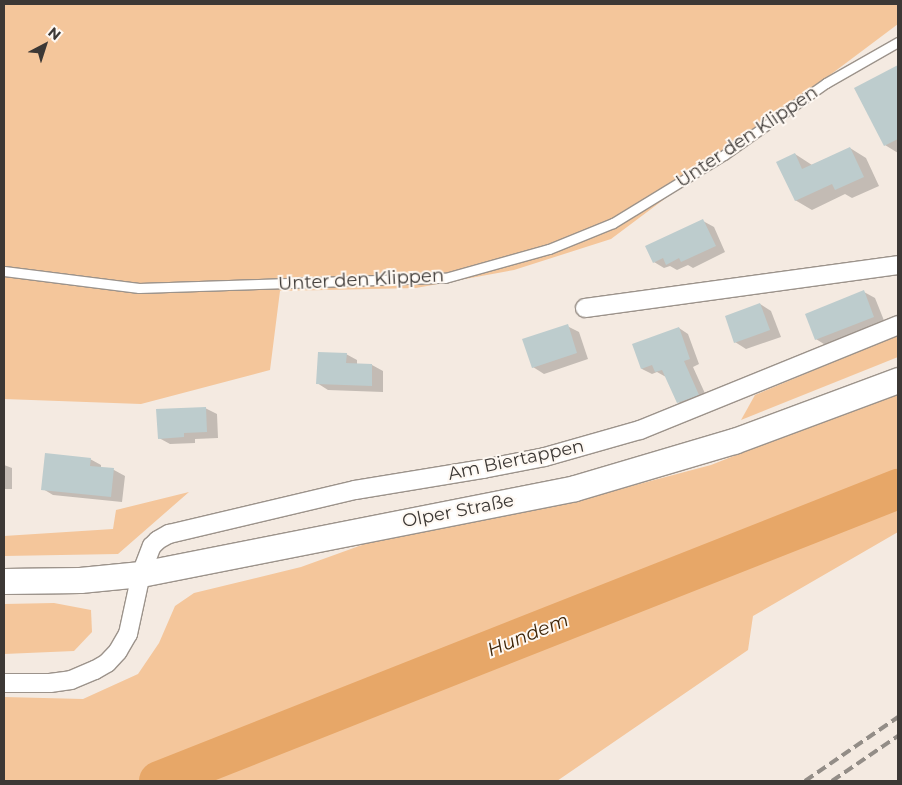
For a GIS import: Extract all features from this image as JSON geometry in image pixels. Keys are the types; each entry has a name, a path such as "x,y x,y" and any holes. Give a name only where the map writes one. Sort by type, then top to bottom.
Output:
{"main road":[{"name":"Olper Straße","path":"4,581 80,580 141,574 575,488 734,442 898,380"}],"street":[{"path":"585,308 898,265"},
{"name":"Am Biertappen","path":"4,683 50,683 71,680 107,663 118,651 128,634 141,574 152,546 169,534 355,490 483,469 545,456 640,430 898,325"}],"lane":[{"name":"Unter den Klippen","path":"4,271 139,288 445,278 549,249 614,223 724,155 826,83 898,42"}],"shaded area":[{"path":"4,4 898,4 898,24 611,239 514,270 416,288 280,291 270,370 141,404 4,399"},
{"path":"898,335 898,357 741,420 755,395"},
{"path":"898,391 898,532 753,616 748,650 557,781 4,781 4,697 83,699 138,674 159,643 175,606 194,593 301,567 373,541 571,502 711,465"},
{"path":"189,492 118,554 4,556 4,536 113,529 116,510"},
{"path":"54,603 91,610 92,632 74,651 4,654 4,604"}],"building":[{"path":"898,65 898,139 884,146 854,88"},
{"path":"850,147 864,177 835,190 832,184 795,201 776,162 795,153 802,169"},
{"path":"703,219 716,246 681,262 679,258 666,265 663,258 653,263 645,246"},
{"path":"864,290 874,317 815,340 805,314"},
{"path":"760,303 770,330 734,343 725,316"},
{"path":"568,324 577,353 532,368 522,339"},
{"path":"679,327 690,359 684,361 699,395 677,403 662,370 655,372 652,365 641,369 632,344"},
{"path":"318,352 347,353 346,363 372,364 372,386 316,384"},
{"path":"206,407 207,432 184,433 184,437 158,439 156,409"},
{"path":"45,453 91,458 90,466 114,468 111,497 41,490"}],"waterway":[{"name":"Hundem","path":"159,781 898,489"}],"railway":[{"path":"805,781 898,717"},
{"path":"832,781 898,736"}]}
